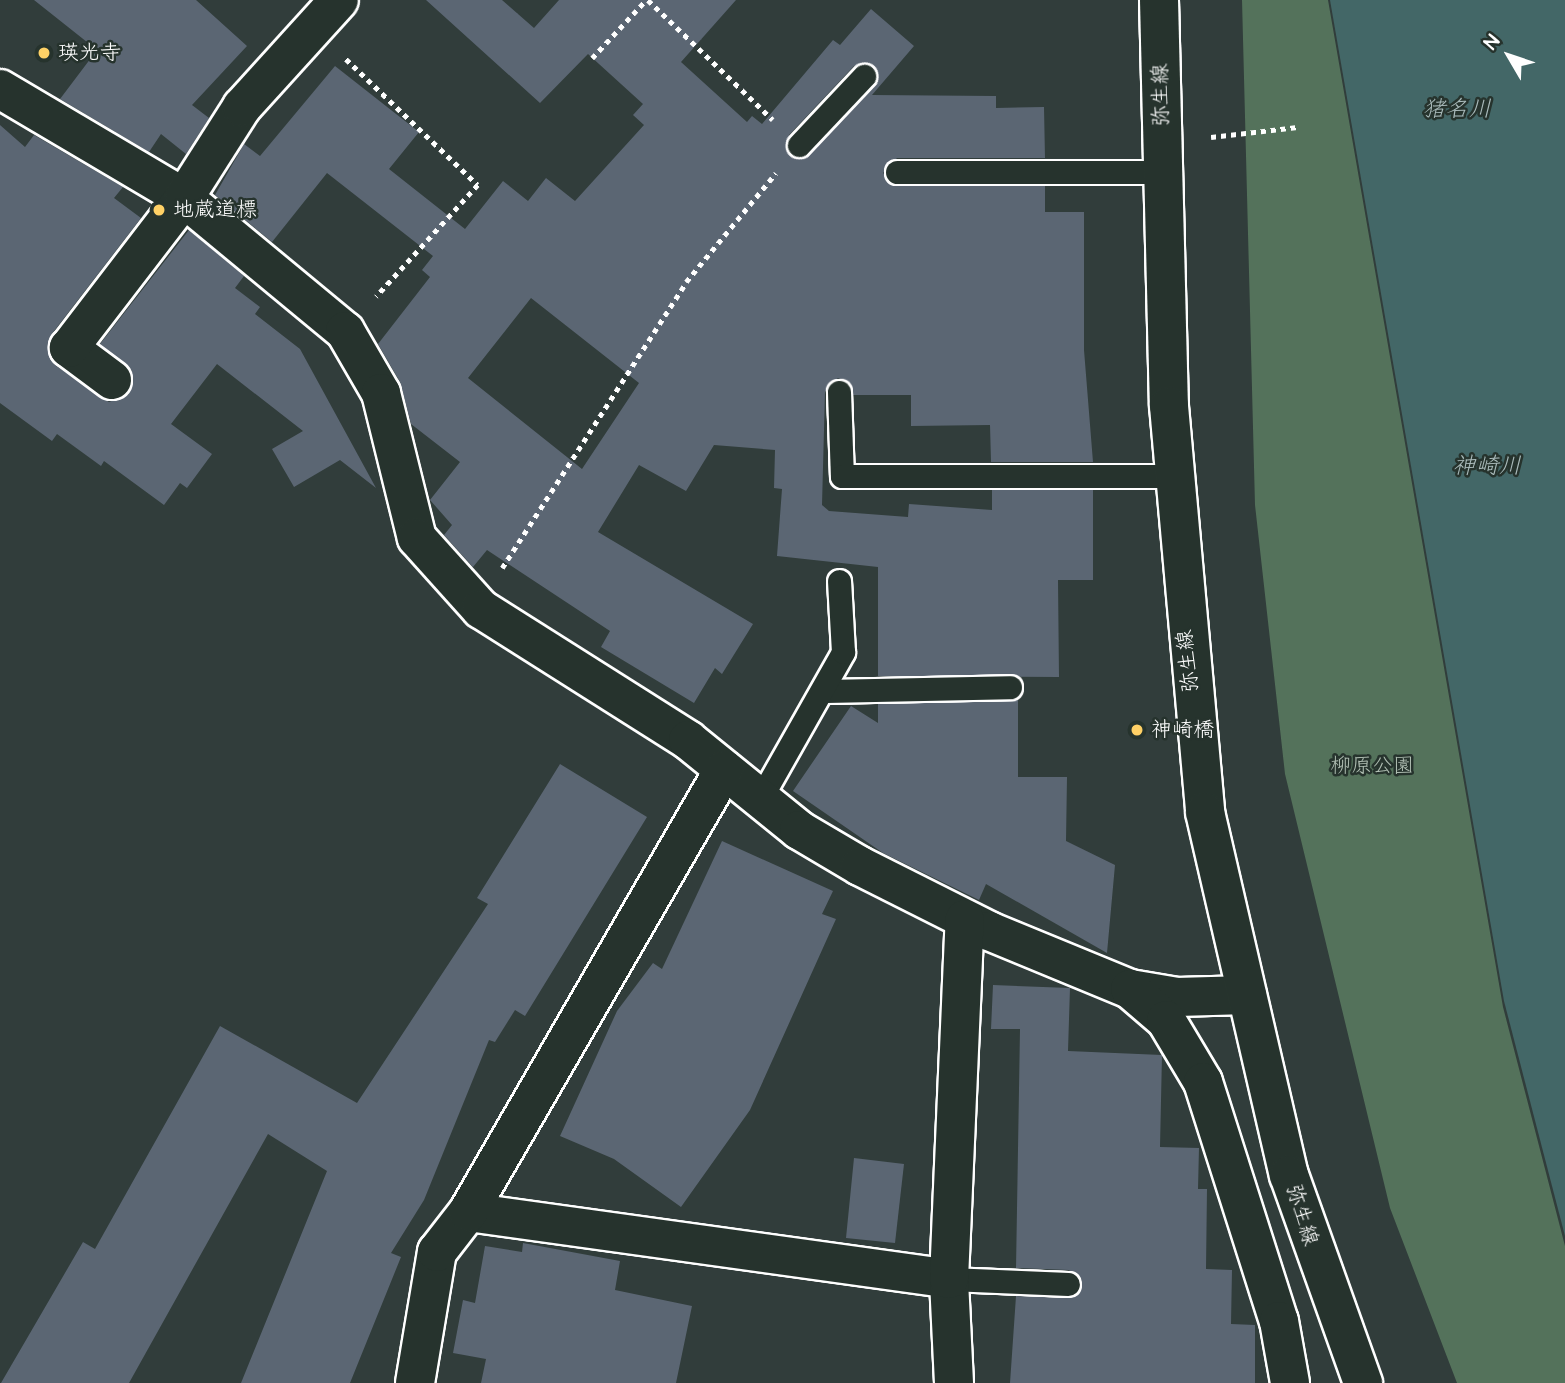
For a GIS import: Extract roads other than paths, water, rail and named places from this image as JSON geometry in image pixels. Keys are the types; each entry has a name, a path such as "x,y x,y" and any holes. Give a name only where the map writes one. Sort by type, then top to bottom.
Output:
{"street":[{"name":"弥生線","path":"1159,0 1174,476 1205,812 1289,1174 1363,1383"},
{"path":"112,380 57,341 184,198 242,107 318,11"},
{"path":"0,89 184,198 345,331 381,393 416,538 481,609 688,740 724,771 823,846 965,919 1130,989 1177,997 1247,995"},
{"path":"415,1383 437,1252 468,1212 724,771"},
{"path":"954,1383 949,1279 965,919"},
{"path":"1130,989 1166,1020 1203,1082 1279,1321 1290,1383"},
{"path":"468,1212 949,1279"}],"lane":[{"path":"799,145 864,76"},
{"path":"897,172 1163,172"},
{"path":"839,392 842,477 1174,476"},
{"path":"760,799 825,691 843,652 839,581"},
{"path":"825,691 1010,687"},
{"path":"949,1279 1068,1284"}],"water":[{"path":"1330,0 1565,0 1565,1236 1504,1001"}],"place":[{"name":"瑛光寺","path":"44,53"},
{"name":"地蔵道標","path":"159,210"},
{"name":"神崎橋","path":"1137,730"}],"water label":[{"name":"猪名川","path":"1457,109"},
{"name":"神崎川","path":"1487,466"}],"park label":[{"name":"柳原公園","path":"1372,766"}]}
